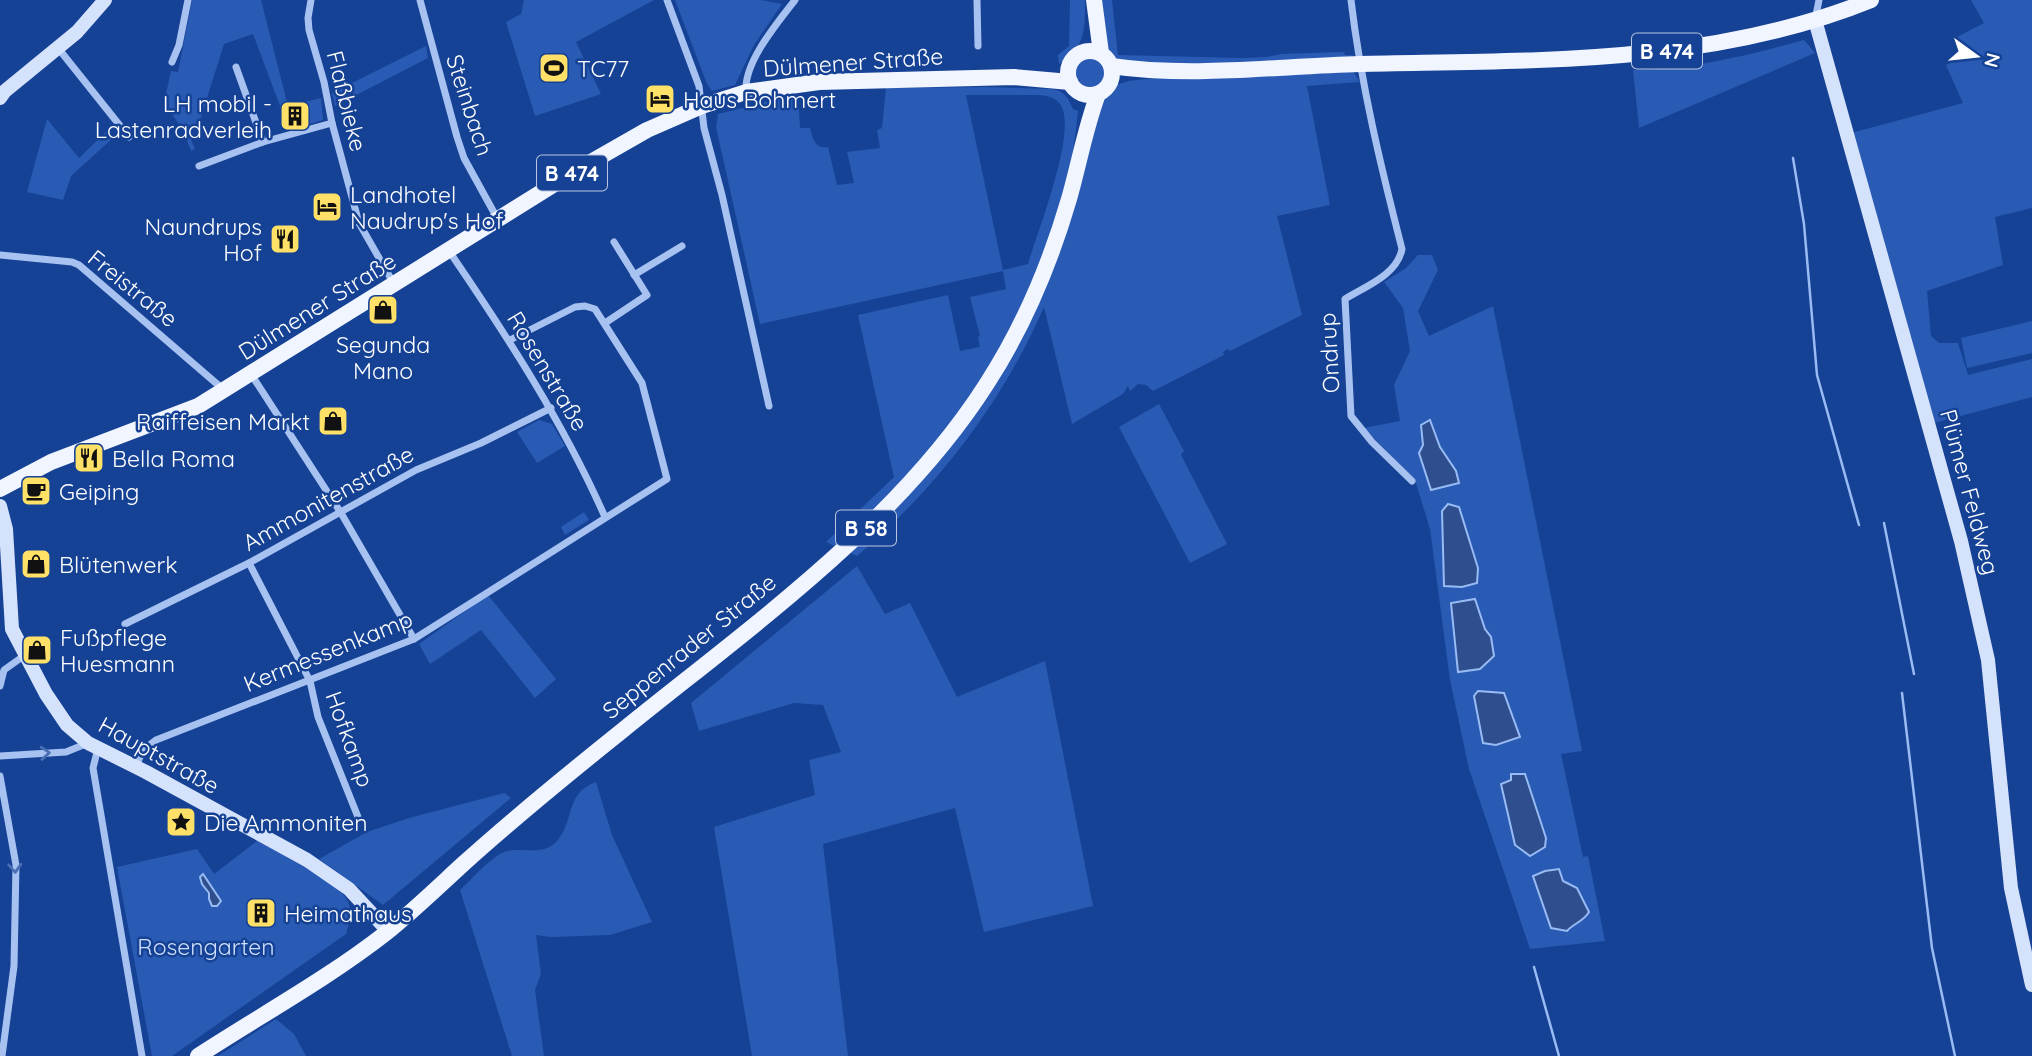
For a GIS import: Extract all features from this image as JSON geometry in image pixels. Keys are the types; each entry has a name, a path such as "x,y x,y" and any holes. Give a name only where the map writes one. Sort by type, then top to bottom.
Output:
{"main road":[{"path":"1084,52 1092,0"},
{"path":"1092,0 1108,67 1104,91 1098,94 1075,88 1070,65 1078,55 1092,51 1108,67"},
{"name":"B 474","path":"1108,67 1182,71 1619,56 1710,45 1750,37 1815,20 1871,0"},
{"name":"Dülmener Straße","path":"0,489 51,462 198,406 220,387 251,374 497,218 622,143 702,106 746,92 819,82 1014,76 1070,65"},
{"name":"Dülmener Straße","path":"1014,76 1075,88"},
{"name":"Seppenrader Straße","path":"1075,88 1079,163"},
{"name":"Seppenrader Straße","path":"198,1056 314,983 388,931 530,806 854,539 912,481 952,435 1014,339 1038,288 1056,240 1098,94"}],"street":[{"path":"2,91 77,32 105,0"},
{"path":"172,62 179,45 188,0"},
{"name":"Flaßbieke","path":"311,0 309,30 359,223 395,284"},
{"name":"Steinbach","path":"420,0 464,158 497,218"},
{"path":"667,0 699,86 704,128 722,195 769,407"},
{"path":"746,92 747,77 768,35 795,0"},
{"path":"977,0 978,46"},
{"path":"1350,0 1359,64"},
{"path":"1815,20 1819,0"},
{"name":"Plümer Feldweg","path":"1815,20 1961,541 1977,608 1988,660 2011,888 2032,985"},
{"path":"57,47 129,137"},
{"name":"Ondrup","path":"1359,64 1402,249 1400,259 1392,270 1345,299 1351,416 1412,481"},
{"path":"236,67 263,142"},
{"path":"199,166 263,142 332,123"},
{"path":"510,340 580,305 595,309 605,323 647,295 614,242"},
{"path":"635,275 682,246"},
{"name":"Rosenstraße","path":"448,250 510,340 551,408 583,467 605,517"},
{"name":"Freistraße","path":"0,255 79,265 220,387"},
{"name":"Kermessenkamp","path":"136,766 144,750 156,740 414,639 667,479 642,383 605,323"},
{"path":"251,374 341,513 414,639"},
{"name":"Ammonitenstraße","path":"125,624 248,563 416,470 481,443 551,408"},
{"name":"Hauptstraße","path":"0,506 7,540 12,629 67,725 93,745 307,860 349,889 388,931"},
{"name":"Hofkamp","path":"248,563 310,681 318,716 358,817"},
{"path":"0,686 2,670 25,655"},
{"path":"0,756 66,752 93,745 93,768 142,1056"},
{"path":"0,776 16,864 13,966 4,1012 2,1056"}],"green space":[{"path":"192,0 261,0 288,106 321,98 323,120 289,130 253,34 224,44 197,130 187,130 195,149 191,151 183,130 164,103 171,71 178,72"},
{"name":"TC77","path":"524,0 654,0 576,42 601,94 535,116 506,22 521,14"},
{"path":"675,0 760,0 782,4 754,45 735,85 712,91"},
{"path":"1070,0 1085,0 1084,29 1074,51 1059,64 1058,55 1069,46"},
{"path":"1098,0 1112,0 1118,55 1243,58 1344,52 1345,55 1353,55 1352,58 1191,66 1115,60 1107,51"},
{"path":"1971,0 2032,0 2032,208 1995,217 2003,265 1927,291 1931,336 1939,343 1958,343 1968,375 2032,359 2032,397 1934,423 1851,133 1963,103 1946,65 1966,55 1957,37 1984,23"},
{"path":"1804,40 1815,53 1639,128 1633,70 1720,61"},
{"path":"426,46 428,58 335,106 332,93"},
{"path":"1090,57 1101,62 1106,73 1101,84 1090,89 1079,84 1074,73 1079,62"},
{"path":"1352,70 1360,82 1307,86 1330,205 1277,216 1302,315 1230,351 1228,349 1223,352 1224,355 1153,391 1146,385 1138,384 1130,391 1128,386 1123,394 1072,424 1044,307 1009,377 965,442 914,502 886,530 857,556 848,552 1008,360 1100,101 1119,84 1129,81 1174,76"},
{"path":"886,88 1052,89 1063,93 1073,109 1078,111 1065,190 1053,229 1023,305 1004,341 934,448 837,547 826,542 894,477 858,315 948,295 960,351 980,347 980,336 970,297 1006,289 1003,271 760,324 716,127 718,114 798,94 800,128 810,128 817,145 828,147 837,185 854,183 847,152 880,148 877,130 882,128","holes":["966,95 1051,97 1060,104 1064,117 1060,158 1028,264 1003,270"]},
{"path":"47,119 79,158 109,129 114,137 71,176 63,200 27,192"},
{"path":"1418,255 1432,255 1438,270 1418,311 1429,336 1493,306 1582,751 1561,754 1583,857 1588,856 1605,941 1530,949 1469,769 1450,680 1430,529 1415,480 1364,428 1400,421 1394,385 1410,351 1403,308 1384,282 1406,268"},
{"path":"2032,321 2032,353 1967,368 1961,338"},
{"path":"1159,404 1184,451 1181,455 1227,544 1190,563 1119,427"},
{"path":"539,420 552,424 565,446 537,463 517,432"},
{"path":"584,512 589,520 565,535 561,527"},
{"path":"857,566 885,614 910,603 957,697 1045,661 1093,906 984,932 955,808 823,844 848,1056 752,1056 714,827 815,795 809,760 841,752 823,705 794,703 699,731 691,703"},
{"path":"488,595 556,679 535,698 481,630 430,664 419,644"},
{"path":"596,782 612,835 652,922 610,935 536,935 541,974 535,990 544,1056 512,1056 460,890 500,854 550,847 562,834 579,793"},
{"path":"504,793 511,798 383,905 319,859 367,832"},
{"name":"Rosengarten","path":"257,841 307,867 343,894 350,910 346,934 172,1056 152,1056 117,867 197,849 214,874"},
{"path":"276,1019 294,1034 306,1056 218,1056"}],"shaded area":[{"path":"1430,420 1440,447 1456,471 1459,483 1431,490 1419,453 1423,445 1421,425"},
{"path":"1448,504 1459,507 1478,568 1477,583 1462,587 1444,586 1442,511"},
{"path":"1475,599 1485,629 1491,637 1494,656 1480,669 1458,672 1451,603"},
{"path":"1478,691 1504,693 1520,737 1496,745 1483,743 1474,696"},
{"path":"1511,774 1525,774 1546,838 1545,847 1530,856 1515,845 1501,784 1511,780"},
{"path":"1559,869 1563,881 1577,888 1589,912 1567,931 1551,928 1533,876"},
{"path":"203,874 221,901 217,906 212,906 209,893 202,884 200,877"}],"waterway":[{"path":"1793,158 1804,224 1817,375 1859,525"},
{"path":"1884,523 1914,674"},
{"path":"1902,693 1932,948 1955,1056"},
{"path":"1534,967 1559,1056"}],"place":[{"name":"TC77","path":"554,68"},
{"name":"Haus Bohmert","path":"660,99"},
{"name":"LH mobil - Lastenradverleih","path":"295,116"},
{"name":"Landhotel Naudrup's Hof","path":"327,207"},
{"name":"Naundrups Hof","path":"285,239"},
{"name":"Segunda Mano","path":"383,310"},
{"name":"Raiffeisen Markt","path":"333,421"},
{"name":"Bella Roma","path":"89,458"},
{"name":"Geiping","path":"36,491"},
{"name":"Blütenwerk","path":"36,564"},
{"name":"Fußpflege Huesmann","path":"37,650"},
{"name":"Die Ammoniten","path":"181,822"},
{"name":"Heimathaus","path":"261,913"}]}
